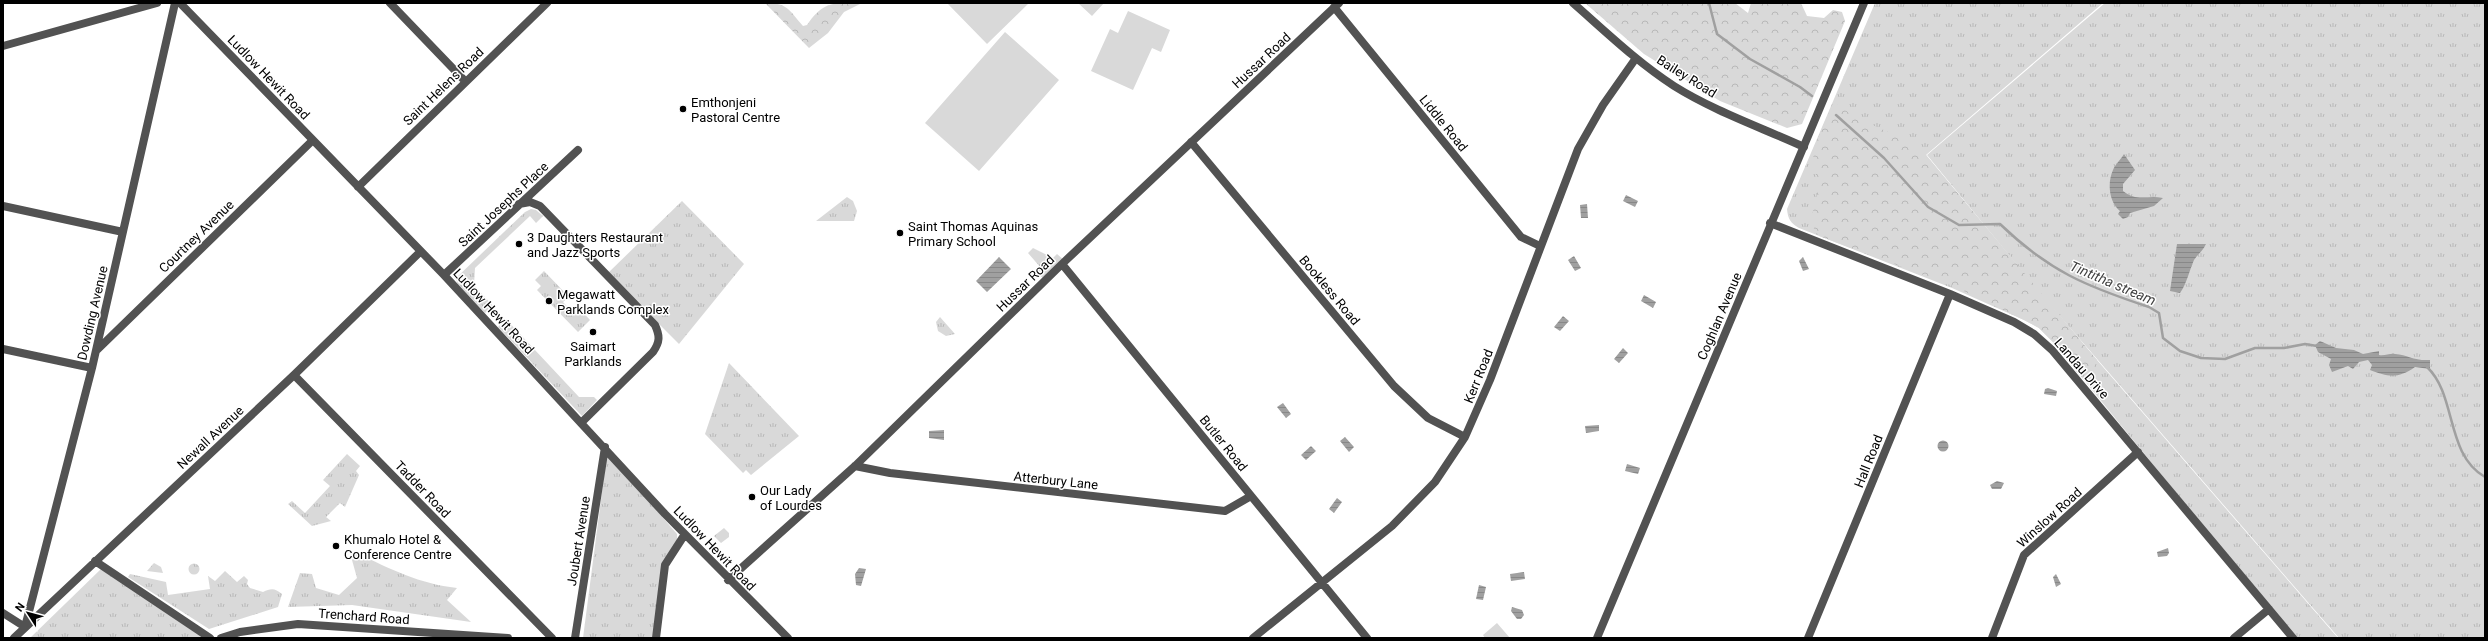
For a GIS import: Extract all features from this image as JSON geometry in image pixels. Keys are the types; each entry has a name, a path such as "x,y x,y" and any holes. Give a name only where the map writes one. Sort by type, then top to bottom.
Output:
{"street":[{"path":"3,46 158,3"},
{"name":"Dowding Avenue","path":"25,627 92,368 175,3"},
{"name":"Ludlow Hewit Road","path":"180,3 420,252 444,275 728,580 788,638"},
{"path":"390,3 465,81"},
{"name":"Saint Helens Road","path":"358,187 465,81 547,3"},
{"name":"Bailey Road","path":"1573,3 1636,58 1694,97 1804,147"},
{"name":"Coghlan Avenue","path":"1596,638 1864,3"},
{"name":"Hussar Road","path":"728,580 855,466 1062,264 1337,5"},
{"name":"Liddle Road","path":"1337,5 1521,237 1540,246"},
{"name":"Kerr Road","path":"1253,638 1392,526 1435,482 1465,437 1490,380 1540,246 1588,128 1636,58"},
{"name":"Courtney Avenue","path":"96,350 313,140"},
{"name":"Bookless Road","path":"1191,142 1394,386 1428,418 1465,437"},
{"name":"Saint Josephs Place","path":"444,275 578,150"},
{"path":"519,204 530,202 540,206 655,325 658,332 659,340 654,352 582,422"},
{"path":"3,206 123,232"},
{"name":"Landau Drive","path":"1770,224 1950,294 2034,334 2052,350 2293,638"},
{"name":"Newall Avenue","path":"14,638 294,375 420,252"},
{"name":"Butler Road","path":"1062,264 1367,638"},
{"name":"Hall Road","path":"1808,638 1950,294"},
{"path":"3,349 92,368"},
{"name":"Tadder Road","path":"294,375 552,638"},
{"name":"Joubert Avenue","path":"575,638 605,447"},
{"name":"Winslow Road","path":"1992,638 2024,555 2138,452"},
{"name":"Atterbury Lane","path":"855,466 890,473 1225,511 1251,496"},
{"path":"656,638 665,565 685,534"},
{"path":"95,561 210,638"},
{"path":"2234,638 2269,609"},
{"path":"3,613 25,627"},
{"name":"Trenchard Road","path":"221,638 240,632 298,624 508,638"}],"green space":[{"path":"765,3 779,4 787,8 803,26 807,25 824,7 837,3 862,3 844,12 828,33 809,48"},
{"path":"947,3 1029,3 987,44"},
{"path":"1078,3 1104,3 1092,16"},
{"path":"1585,3 1735,3 1748,13 1751,3 1801,3 1807,16 1824,18 1833,10 1842,12 1845,21 1802,124 1787,128 1720,101 1644,54"},
{"path":"1875,3 2103,3 1926,155 2045,300 2338,638 2295,638 2052,341 2039,328 1952,288 1799,228 1790,221 1787,209"},
{"path":"2105,3 2485,3 2485,638 2339,638 2045,299 1927,155"},
{"path":"1128,11 1170,30 1161,52 1152,48 1133,90 1091,71 1110,29 1118,33"},
{"path":"1005,32 1059,80 979,171 925,123"},
{"path":"1836,104 1857,118 1897,136 1926,155 2097,360 2093,370 2080,376 2052,341 2039,328 2024,320 1953,286 1819,236 1812,224 1812,215 1817,195 1816,170 1820,162 1814,158 1812,152 1832,105"},
{"path":"847,197 853,201 857,211 854,221 816,221"},
{"path":"682,201 744,264 679,344 608,273"},
{"path":"531,209 536,210 543,216 536,223 530,216 475,268 474,285 493,306 485,313 457,283 456,278 525,212"},
{"path":"1033,248 1053,258 1057,254 1064,260 1044,279 1036,272 1041,268 1028,253"},
{"path":"544,271 569,297 563,302 573,313 579,308 590,320 578,332 537,290 541,286 535,280"},
{"path":"940,317 955,334 946,336 938,331 936,322"},
{"path":"506,319 579,397 594,397 597,400 582,416 498,327"},
{"path":"729,363 799,436 751,475 746,470 743,473 705,434"},
{"path":"607,453 677,534 677,542 663,563 654,638 583,638"},
{"path":"347,454 360,466 356,471 359,475 345,507 340,503 326,517 331,521 312,526 288,504 292,501 305,513 330,486 323,480"},
{"path":"724,528 729,533 729,537 721,543 714,536"},
{"path":"357,553 393,570 418,579 457,588 447,600 471,622 352,605 288,607 300,573 312,574 316,588 339,595 357,578 352,560"},
{"path":"154,563 161,567 163,573 147,571"},
{"path":"192,564 196,564 198,565 198,573 192,574 189,571 189,567"},
{"path":"101,569 205,638 30,638"},
{"path":"225,571 237,582 244,576 248,580 247,584 250,588 263,592 273,589 280,592 282,594 278,607 209,629 128,577 130,574 166,582 168,595 210,589 208,576 215,581"},
{"path":"1497,623 1510,638 1485,638 1483,635"}],"shaded area":[{"path":"2124,154 2135,170 2123,184 2123,191 2137,197 2163,198 2154,206 2130,213 2128,217 2123,219 2118,214 2120,211 2113,203 2111,198 2110,181 2115,166"},
{"path":"1626,195 1638,201 1635,207 1623,201"},
{"path":"1587,204 1588,218 1581,218 1580,205"},
{"path":"2177,244 2206,244 2194,260 2180,293 2170,291"},
{"path":"1574,256 1581,268 1575,271 1568,260"},
{"path":"999,257 1011,269 987,292 976,281"},
{"path":"1803,257 1809,269 1803,271 1799,261"},
{"path":"1644,295 1656,302 1653,308 1641,301"},
{"path":"1563,316 1569,321 1560,331 1554,327"},
{"path":"2320,341 2336,348 2354,350 2363,354 2379,351 2379,355 2393,354 2420,360 2430,360 2430,369 2415,367 2403,374 2393,376 2370,370 2372,365 2368,360 2359,362 2353,369 2348,366 2332,372 2329,365 2331,359 2318,352 2315,345"},
{"path":"1623,348 1628,353 1619,363 1614,359"},
{"path":"2048,388 2057,391 2056,396 2044,394 2045,389"},
{"path":"1283,403 1291,414 1286,418 1277,407"},
{"path":"1599,425 1599,431 1586,433 1585,426"},
{"path":"944,430 944,440 929,438 929,431"},
{"path":"1345,437 1354,447 1349,452 1340,441"},
{"path":"1943,440 1947,442 1949,446 1947,450 1943,452 1939,450 1937,446 1939,442"},
{"path":"1311,446 1316,451 1306,460 1301,455"},
{"path":"1627,464 1640,468 1638,474 1625,471"},
{"path":"1997,481 2004,483 2001,489 1992,489 1990,485"},
{"path":"1337,498 1342,502 1334,513 1329,509"},
{"path":"2168,548 2169,553 2167,556 2158,557 2157,552"},
{"path":"859,568 866,569 861,586 856,585 855,574"},
{"path":"1524,572 1525,579 1511,581 1510,574"},
{"path":"2056,574 2061,584 2056,587 2053,577"},
{"path":"1479,585 1486,587 1483,600 1476,599"},
{"path":"1512,607 1522,610 1524,615 1521,619 1517,619 1511,611"}],"waterway":[{"path":"1709,3 1717,34 1750,59 1800,87 1812,96"},
{"name":"Tintitha stream","path":"1836,115 1884,158 1928,207 1959,225 2000,224 2035,254 2069,275 2106,292 2149,307 2159,313 2163,338 2180,351 2201,358 2225,359 2255,348 2284,348 2305,344 2317,346"},
{"name":"Tintitha stream","path":"2427,367 2436,379 2443,393 2463,454 2472,467 2485,477"}],"place":[{"name":"Emthonjeni Pastoral Centre","path":"683,109"},
{"name":"Saint Thomas Aquinas Primary School","path":"900,233"},
{"name":"3 Daughters Restaurant and Jazz Sports","path":"519,244"},
{"name":"Megawatt Parklands Complex","path":"549,301"},
{"name":"Saimart Parklands","path":"593,332"},
{"name":"Our Lady of Lourdes","path":"752,497"},
{"name":"Khumalo Hotel & Conference Centre","path":"336,546"}]}
